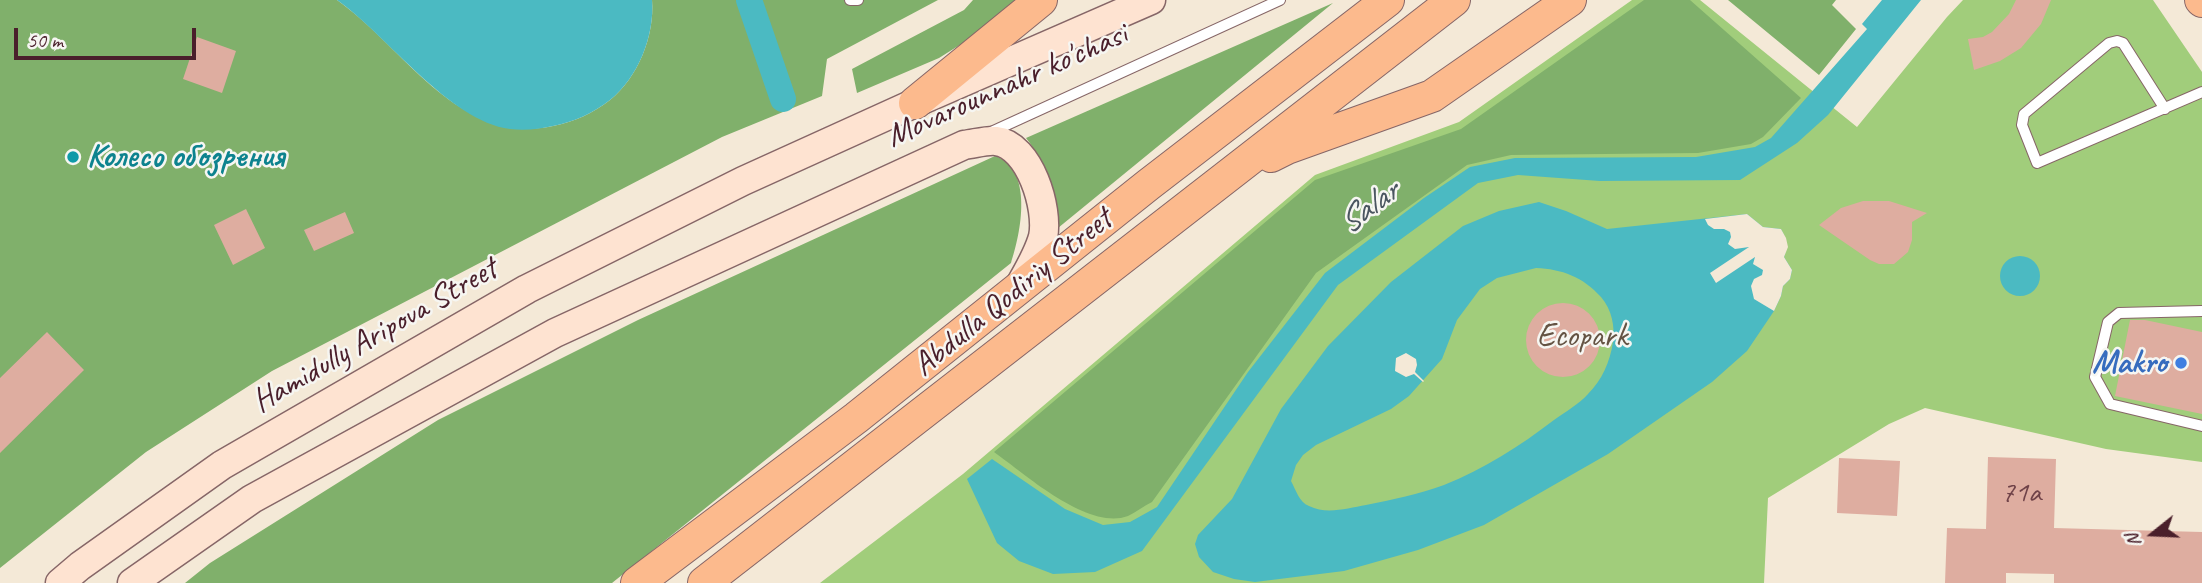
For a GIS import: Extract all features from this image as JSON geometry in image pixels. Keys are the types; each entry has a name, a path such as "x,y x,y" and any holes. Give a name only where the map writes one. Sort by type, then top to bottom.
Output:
{"main road":[{"path":"915,103 1041,0"},
{"name":"Abdulla Qodiriy Street","path":"637,583 856,418 1148,185 1388,0"},
{"name":"Abdulla Qodiriy Street","path":"704,583 1454,0"},
{"path":"1214,186 1287,148 1432,96 1570,0"}],"street":[{"name":"Movarounnahr ko'chasi","path":"743,181 1151,0"},
{"path":"964,145 997,141 1006,144 1024,162 1037,186 1044,211 1043,237 1017,291"},
{"name":"Movarounnahr ko'chasi","path":"132,583 252,499 530,346 964,145"},
{"name":"Hamidully Aripova Street","path":"60,583 222,465 527,289 743,181"}],"lane":[{"path":"850,0 858,0"},
{"name":"Movarounnahr ko'chasi","path":"964,145 1280,0"},
{"path":"2165,109 2123,43 2117,41 2109,43 2024,114 2022,125 2037,163 2165,109 2202,92"},
{"path":"2202,311 2119,313 2112,317 2108,322 2095,377 2110,404 2202,426"}],"green space":[{"path":"0,0 337,0 461,108 489,121 519,128 553,126 576,119 604,105 620,91 643,55 651,27 652,0 938,0 827,59 822,96 722,137 272,371 146,452 0,568"},
{"path":"973,0 1019,0 982,31 939,58 857,93 852,69 964,10"},
{"name":"Ecopark","path":"1632,0 1700,0 1857,127 1963,0 2153,0 2202,72 2202,462 2106,449 1925,408 1889,424 1768,498 1764,583 820,583 963,474 1315,175 1459,122"},
{"path":"1644,0 1690,0 1801,98 1763,137 1751,144 1698,153 1511,155 1467,165 1316,273 1152,502 1128,516 1112,518 1076,508 1039,486 994,452 1315,180 1461,129"},
{"path":"1728,0 1836,0 1832,5 1856,29 1819,75"},
{"path":"1333,3 1047,237 1043,173 1034,149 1026,138"},
{"path":"995,156 1007,163 1020,188 1021,219 1011,263 612,583 185,583 210,563 438,420 638,320"}],"water":[{"path":"337,0 652,0 652,13 643,55 629,80 610,100 590,113 568,122 537,129 516,130 487,123 464,111"},
{"path":"739,0 761,0 789,84 770,96"},
{"name":"Salar","path":"1882,0 1921,0 1828,115 1797,143 1740,180 1600,181 1518,175 1478,183 1338,285 1142,551 1095,572 1053,574 1019,561 997,543 967,479 992,459 1065,509 1103,525 1130,522 1157,507 1248,372 1325,273 1424,198 1470,167 1515,158 1696,157 1755,147 1771,138 1867,29 1862,24"},
{"path":"1539,202 1607,229 1747,214 1763,227 1781,229 1786,243 1784,257 1792,270 1774,311 1747,351 1712,382 1608,454 1484,525 1418,550 1344,571 1255,582 1213,572 1199,557 1195,544 1198,535 1232,499 1281,409 1328,346 1391,282 1463,226 1499,211","holes":["1536,268 1572,275 1587,284 1605,302 1612,318 1614,330 1610,357 1601,377 1584,398 1501,456 1444,485 1396,499 1338,510 1316,509 1303,502 1291,481 1296,465 1303,455 1316,445 1391,409 1409,396 1442,359 1457,320 1480,289 1497,278"]},
{"path":"2020,256 2034,262 2040,276 2034,290 2020,296 2006,290 2000,276 2006,262"}],"pier":[{"path":"1747,214 1763,227 1781,229 1786,238 1788,247 1784,257 1792,270 1774,311 1754,299 1751,286 1754,279 1762,275 1763,270 1753,264 1755,257 1716,283 1710,273 1749,247 1735,249 1728,244 1730,232 1714,229 1705,219"},
{"path":"1406,353 1416,359 1415,372 1423,382 1414,374 1406,377 1395,371 1396,358"}],"building":[{"path":"2016,0 2051,0 2041,24 2021,48 2000,61 1974,70 1968,39 1983,37 1992,32 2009,14"},
{"path":"197,37 236,51 222,93 183,79"},
{"path":"1863,201 1889,201 1927,213 1912,222 1912,240 1908,252 1894,264 1879,264 1870,260 1819,225 1841,208"},
{"path":"246,209 265,248 233,265 214,225"},
{"path":"345,212 354,233 314,251 304,230"},
{"path":"1563,303 1584,309 1594,319 1600,340 1594,361 1584,371 1563,377 1542,371 1532,361 1526,340 1532,319 1542,309"},
{"path":"2130,320 2145,320 2202,332 2202,414 2115,396"},
{"path":"47,332 84,370 0,453 0,378"},
{"path":"1988,457 2056,459 2054,528 2202,532 2202,583 2054,583 2054,574 2006,573 2006,583 1945,583 1947,528 1986,529"},
{"path":"1839,458 1900,461 1897,516 1837,513"}],"waterway":[{"name":"Salar","path":"749,0 783,99"}],"place":[{"name":"Колесо обозрения","path":"73,157"},
{"name":"Makro","path":"2181,363"}]}
